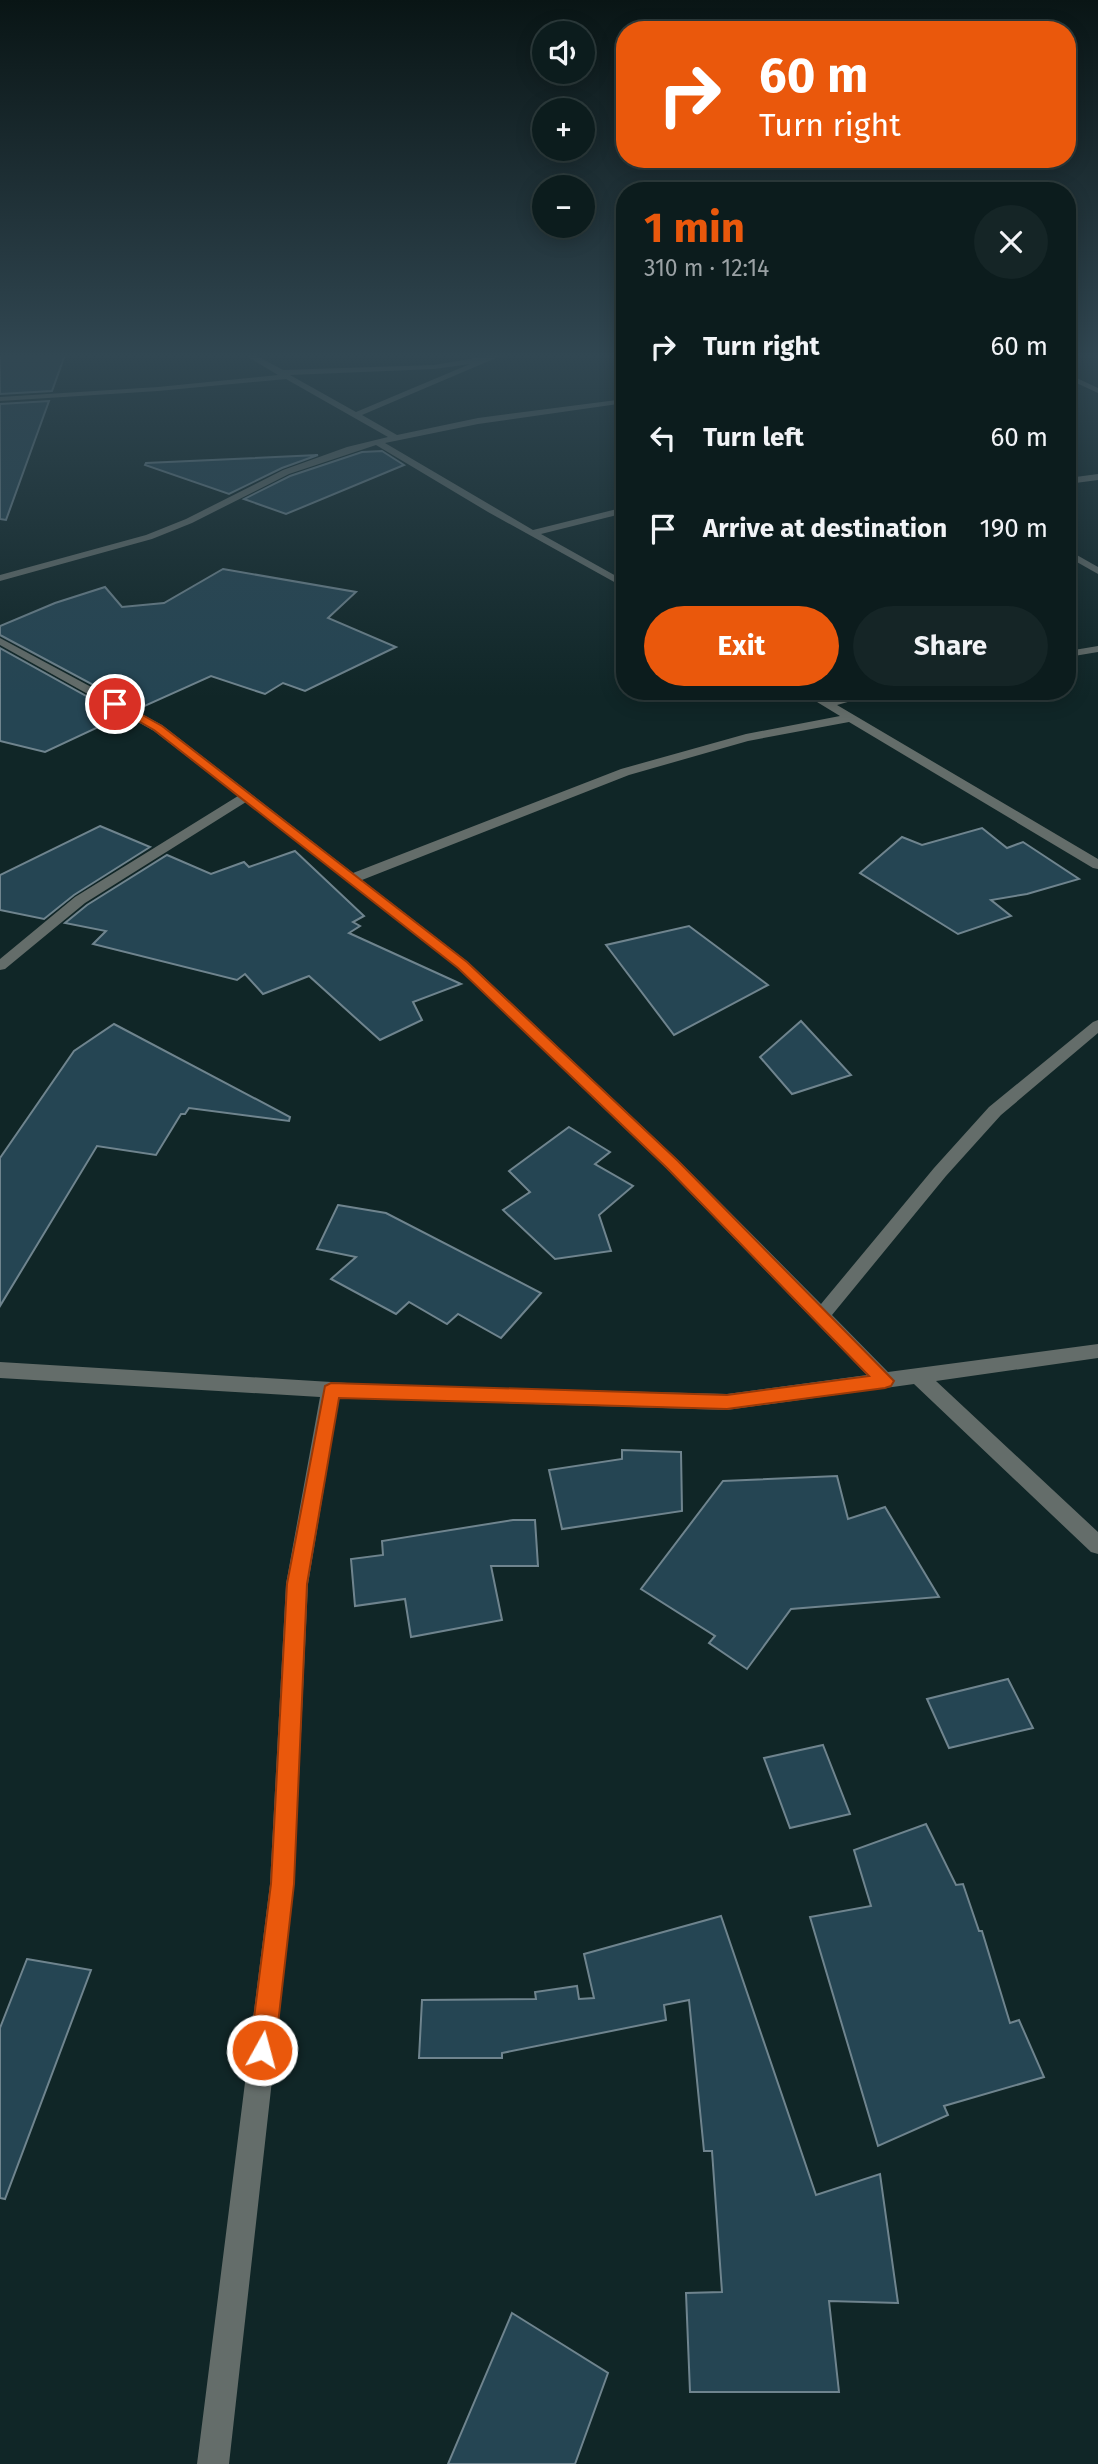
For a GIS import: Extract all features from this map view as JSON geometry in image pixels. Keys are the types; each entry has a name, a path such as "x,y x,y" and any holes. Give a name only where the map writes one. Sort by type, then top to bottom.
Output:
{"street":[{"path":"0,578 149,537 189,521 301,467"},
{"path":"420,467 616,580"},
{"path":"1076,480 1098,477"},
{"path":"532,533 616,512"},
{"path":"1076,558 1098,571"},
{"path":"0,641 158,728 463,965 672,1164 885,1381"},
{"path":"1076,653 1098,649"},
{"path":"820,700 1098,865"},
{"path":"827,704 844,700"},
{"path":"351,879 625,772 746,738 850,718"},
{"path":"0,966 80,900 246,797"},
{"path":"821,1316 940,1172 995,1111 1098,1025"},
{"path":"0,1370 331,1391 727,1402 1098,1351"},
{"path":"918,1376 1098,1545"},
{"path":"213,2464 282,1884 297,1584 331,1391"}],"building":[{"path":"0,467 25,467 6,520 0,519"},
{"path":"151,467 285,467 229,494"},
{"path":"317,467 399,467 286,514 244,499 290,476"},
{"path":"223,569 356,592 328,618 396,647 305,691 283,683 265,694 211,676 138,709 0,635 0,626 55,603 105,587 122,607 164,603"},
{"path":"0,648 122,716 45,752 0,741"},
{"path":"100,826 150,847 74,895 44,919 0,910 0,875"},
{"path":"982,828 1007,848 1023,842 1079,879 1027,894 991,900 1011,916 958,934 860,873 902,837 922,845"},
{"path":"295,851 364,916 353,922 360,926 349,933 461,984 413,1002 422,1020 380,1040 309,976 263,994 245,974 237,980 93,944 106,931 65,923 87,905 167,855 211,874 244,862 249,867"},
{"path":"689,926 768,985 674,1035 606,945"},
{"path":"801,1021 851,1075 792,1094 760,1057"},
{"path":"114,1024 290,1117 289,1121 189,1108 185,1114 181,1114 156,1155 97,1146 0,1306 0,1158 74,1051"},
{"path":"569,1127 610,1152 595,1164 633,1186 599,1215 611,1251 555,1259 503,1210 530,1192 509,1171"},
{"path":"338,1205 386,1213 541,1293 501,1338 458,1314 447,1324 409,1302 396,1314 331,1279 356,1257 317,1249"},
{"path":"622,1450 681,1452 682,1511 562,1529 549,1470 622,1459"},
{"path":"837,1476 848,1519 885,1507 939,1597 791,1609 747,1669 709,1643 715,1636 641,1589 723,1481"},
{"path":"513,1520 535,1520 538,1566 491,1566 502,1620 411,1637 405,1599 355,1606 351,1559 383,1555 382,1541"},
{"path":"1008,1679 1033,1728 949,1748 927,1699"},
{"path":"823,1745 850,1814 790,1828 764,1758"},
{"path":"926,1824 956,1885 963,1884 979,1931 982,1931 1010,2023 1019,2020 1044,2077 944,2106 948,2115 878,2146 810,1917 871,1906 854,1850"},
{"path":"721,1916 816,2195 880,2174 898,2303 829,2301 839,2392 690,2392 686,2293 722,2292 712,2151 704,2151 689,2000 664,2005 666,2020 502,2053 502,2058 419,2058 422,2000 536,1999 535,1992 577,1986 579,1999 594,1998 584,1954"},
{"path":"27,1959 91,1970 5,2199 0,2198 0,2028"},
{"path":"512,2313 608,2373 575,2464 448,2464"}],"route":[{"path":"115,704 158,728 463,965 672,1164 885,1381 727,1402 331,1391 297,1584 282,1884 262,2050"}]}
